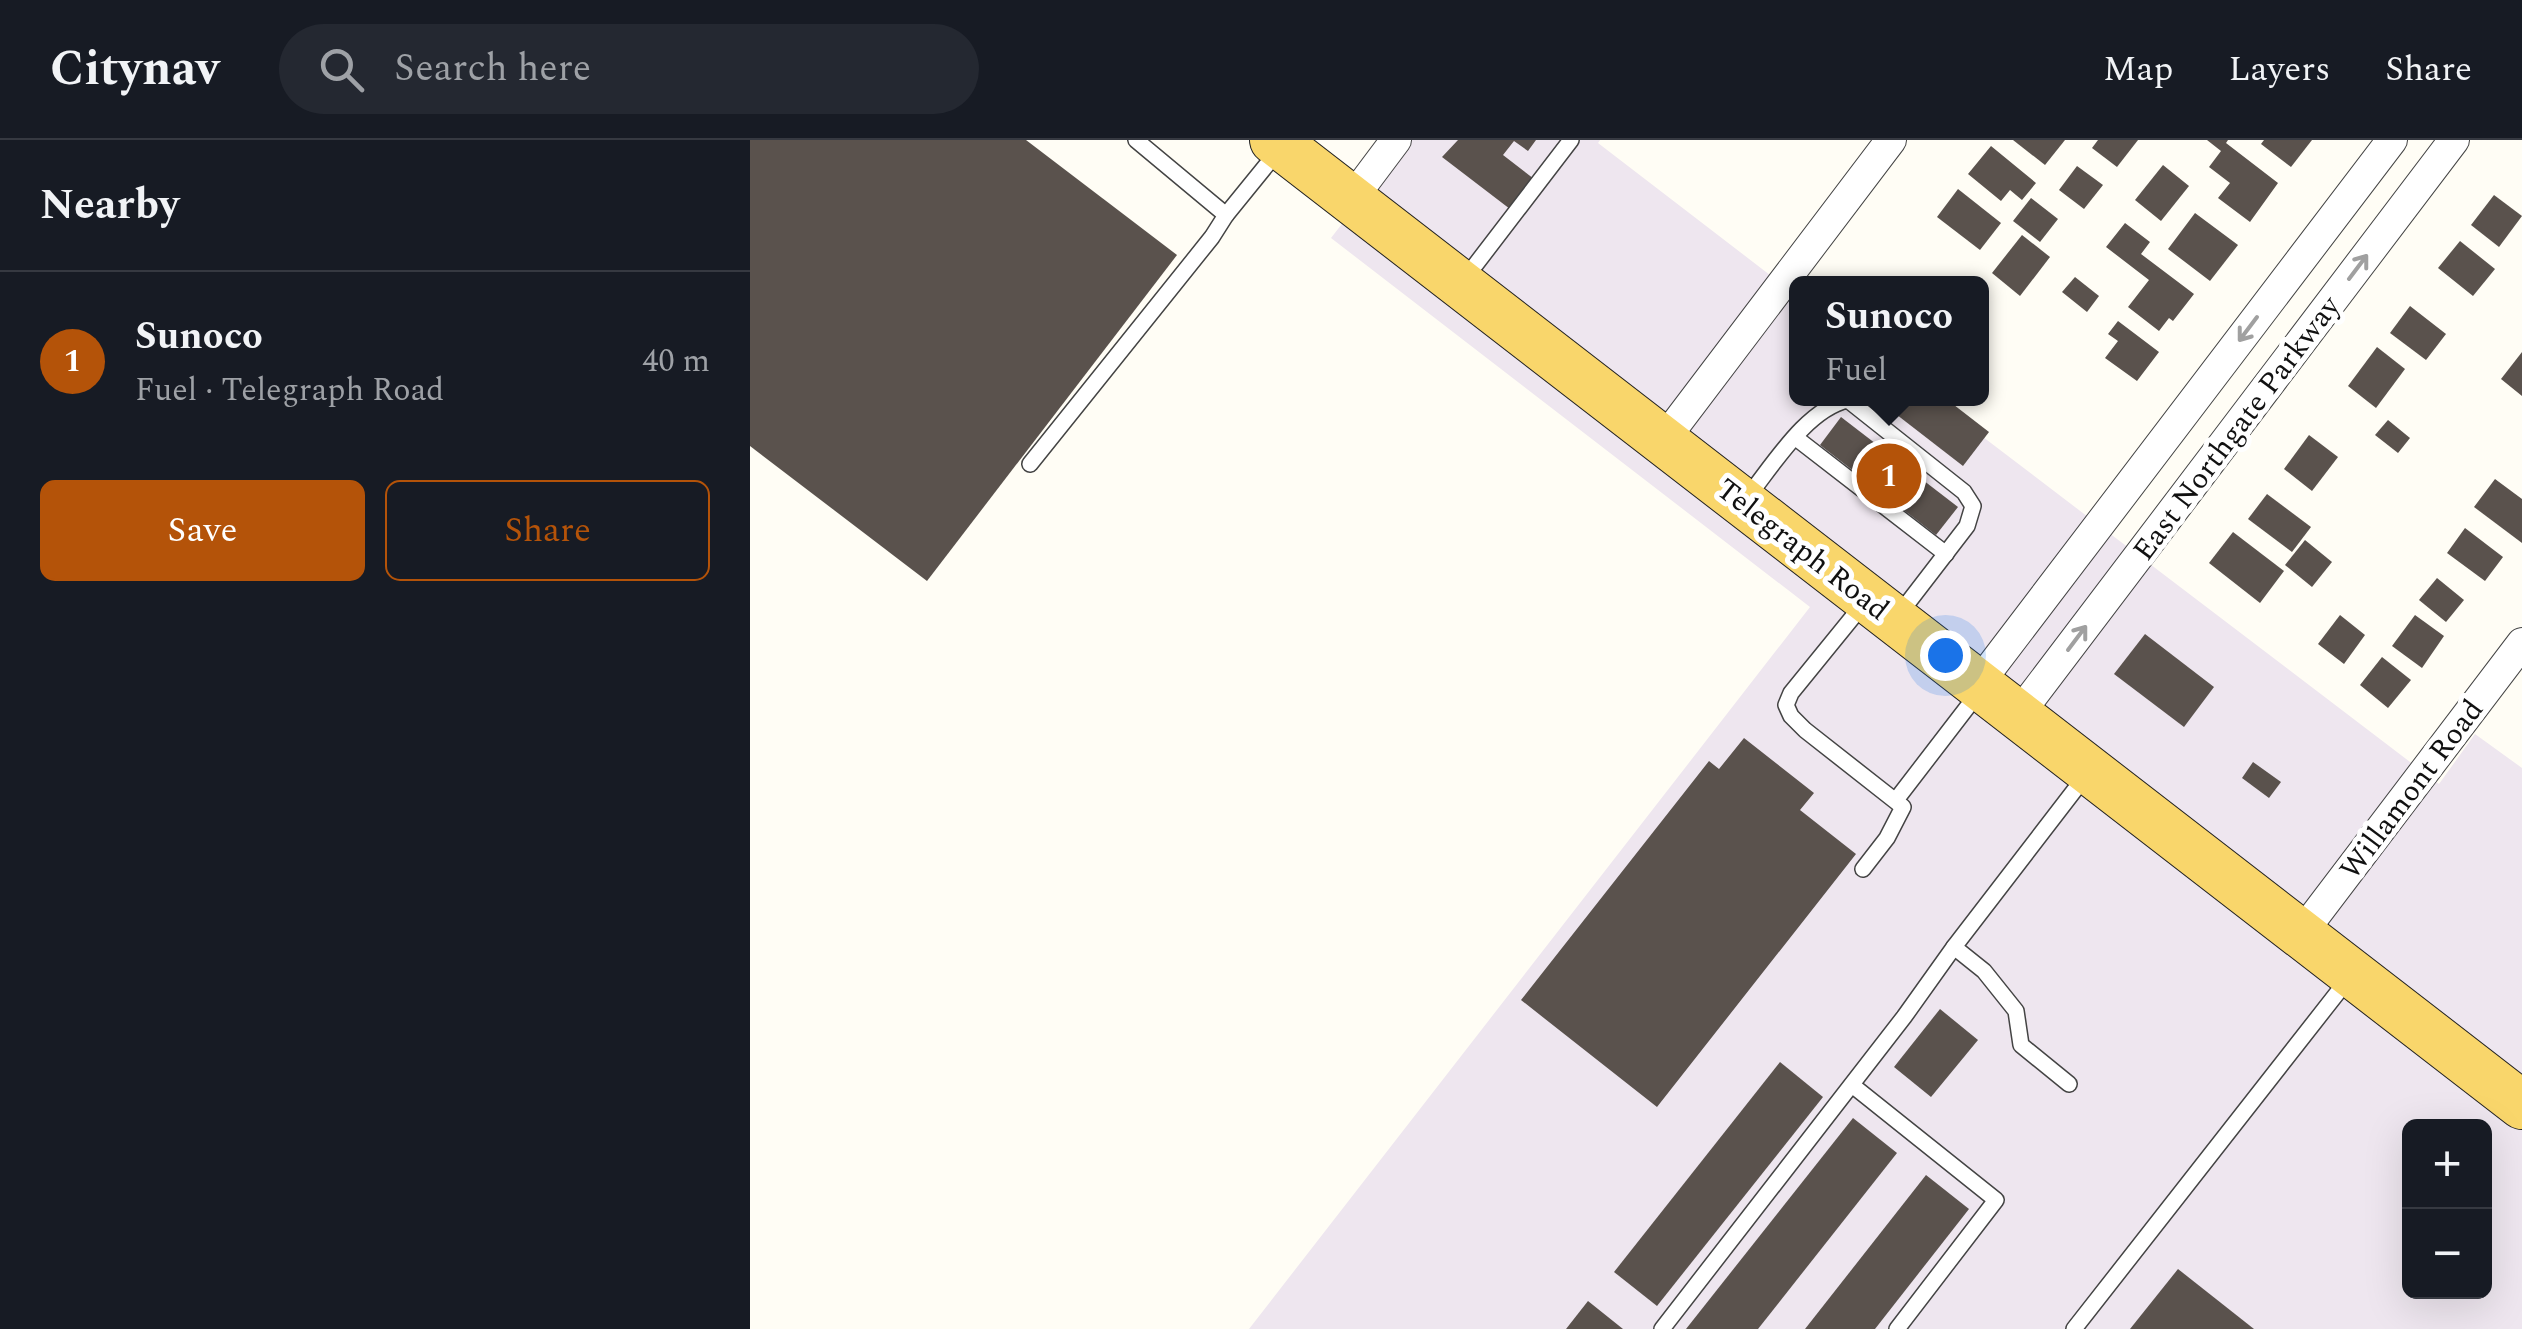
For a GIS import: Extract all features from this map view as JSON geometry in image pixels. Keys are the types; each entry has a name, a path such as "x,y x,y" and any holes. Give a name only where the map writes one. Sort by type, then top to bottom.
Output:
{"main road":[{"name":"Telegraph Road","path":"1280,142 2522,1105"}],"street":[{"path":"1351,200 1396,140"},
{"path":"1662,440 1891,140"},
{"name":"East Northgate Parkway","path":"1993,696 2392,140"},
{"name":"East Northgate Parkway","path":"1993,696 2454,140"},
{"name":"Willamont Road","path":"2300,934 2522,643"}],"lane":[{"path":"1136,140 1226,215"},
{"path":"1460,284 1571,140"},
{"path":"1030,464 1241,200 1280,142"},
{"path":"1743,503 1827,406"},
{"path":"1856,406 1964,492 1973,506 1967,526 1946,554 1801,680 1786,705 1805,730 1903,806 1899,820 1862,869"},
{"path":"1796,438 1946,554"},
{"path":"1896,800 1993,696"},
{"path":"1662,1329 2089,770"},
{"path":"1954,947 1984,971 2016,1010 2021,1045 2069,1084"},
{"path":"2074,1329 2352,974"},
{"path":"1852,1085 1996,1200 1896,1329"}],"shaded area":[{"path":"1407,140 1600,140 1598,143 1789,290 1789,406 1942,406 2439,784 2475,734 2522,768 2522,1329 1249,1329 1810,607 1331,238"}],"building":[{"path":"750,140 1026,140 1177,255 927,581 750,446"},
{"path":"1458,140 1536,140 1528,151 1514,141 1503,155 1534,179 1510,209 1442,157"},
{"path":"2013,140 2065,140 2045,165"},
{"path":"2098,140 2138,140 2117,167 2092,148"},
{"path":"2207,140 2228,140 2226,143 2278,183 2250,222 2218,198 2230,183 2209,167 2221,151"},
{"path":"2264,140 2312,140 2291,167 2261,144"},
{"path":"1991,146 2036,183 2022,200 2010,190 2001,201 1968,174"},
{"path":"2163,165 2189,186 2161,221 2135,200"},
{"path":"2077,166 2103,185 2084,209 2059,190"},
{"path":"1958,189 2001,223 1980,250 1937,217"},
{"path":"2494,195 2522,216 2499,247 2471,225"},
{"path":"2031,198 2058,219 2040,242 2013,221"},
{"path":"2195,213 2238,245 2210,281 2168,249"},
{"path":"2125,223 2150,242 2141,254 2194,294 2173,321 2169,318 2159,331 2128,307 2149,280 2106,247"},
{"path":"2022,235 2050,257 2020,296 1992,273"},
{"path":"2460,241 2495,269 2473,296 2438,268"},
{"path":"2075,277 2099,296 2087,312 2062,292"},
{"path":"2410,306 2446,334 2426,360 2390,333"},
{"path":"2118,321 2159,352 2137,381 2105,358 2118,341 2108,334"},
{"path":"2377,347 2405,369 2376,408 2348,386"},
{"path":"2522,352 2522,396 2501,379"},
{"path":"1885,406 1955,406 1989,432 1963,466"},
{"path":"1841,417 1958,507 1936,535 1820,445"},
{"path":"2388,420 2410,438 2398,453 2375,435"},
{"path":"2309,435 2338,457 2312,491 2284,469"},
{"path":"2495,479 2522,499 2522,543 2474,507"},
{"path":"2267,494 2311,527 2292,552 2248,519"},
{"path":"2465,528 2503,557 2485,581 2447,553"},
{"path":"2233,532 2284,571 2260,603 2209,563"},
{"path":"2305,540 2332,562 2312,587 2285,565"},
{"path":"2437,578 2464,600 2446,622 2419,600"},
{"path":"2340,615 2365,635 2344,664 2318,644"},
{"path":"2415,615 2444,636 2422,668 2392,646"},
{"path":"2145,634 2214,687 2184,727 2114,674"},
{"path":"2382,657 2411,680 2388,708 2360,685"},
{"path":"1744,738 1814,793 1800,810 1856,854 1657,1107 1521,1000 1709,761 1719,769"},
{"path":"2253,762 2281,782 2269,798 2242,778"},
{"path":"1940,1009 1978,1040 1931,1097 1894,1067"},
{"path":"1780,1062 1823,1097 1657,1306 1614,1272"},
{"path":"1853,1118 1897,1153 1758,1329 1686,1329"},
{"path":"1926,1175 1969,1209 1875,1329 1805,1329"},
{"path":"2178,1269 2254,1329 2130,1329"},
{"path":"1588,1301 1623,1329 1566,1329"}],"place":[{"name":"Sunoco","path":"1889,476"}]}
